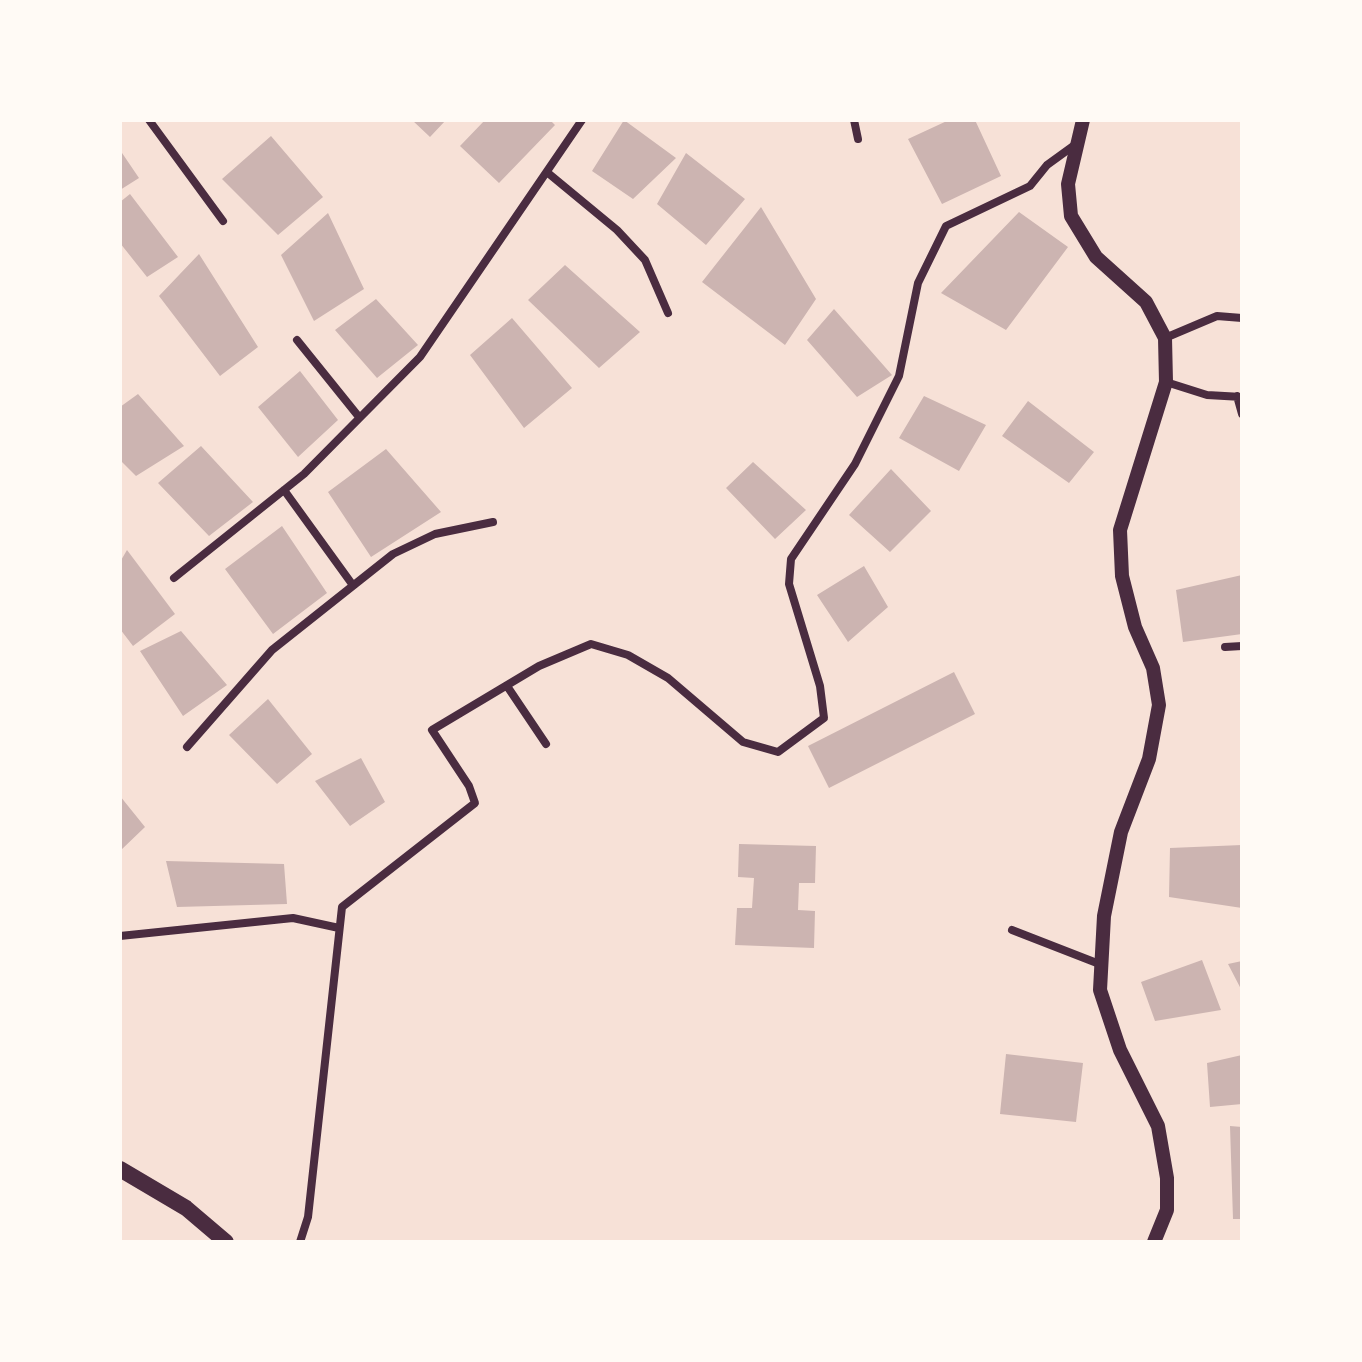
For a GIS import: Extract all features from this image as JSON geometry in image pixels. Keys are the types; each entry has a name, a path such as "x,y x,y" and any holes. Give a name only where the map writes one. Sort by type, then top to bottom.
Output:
{"main road":[{"path":"120,1169 186,1208 226,1242"}],"street":[{"path":"149,120 223,221"},
{"path":"174,578 284,490 420,357 582,120"},
{"path":"854,120 858,139"},
{"path":"1083,120 1068,184 1071,216 1096,257 1146,302 1165,338 1166,382 1120,530 1122,576 1135,627 1153,668 1159,705 1149,759 1121,832 1104,916 1100,990 1120,1050 1158,1126 1167,1210 1154,1242"},
{"path":"300,1242 308,1217 342,907 475,803 469,786 432,730 539,666 591,644 628,655 668,678 743,742 778,752 824,718 820,686 789,584 791,559 855,464 899,376 918,283 946,226 1030,186 1047,165 1079,142"},
{"path":"548,173 617,230 645,260 668,313"},
{"path":"1165,338 1217,316 1242,318"},
{"path":"297,340 359,417"},
{"path":"1166,382 1207,395 1240,397 1242,414"},
{"path":"284,490 352,584"},
{"path":"187,747 272,650 352,584 393,554 435,534 493,522"},
{"path":"1225,647 1242,646"},
{"path":"507,686 546,744"},
{"path":"120,936 293,918 339,928"},
{"path":"1012,930 1102,965"}],"building":[{"path":"412,120 446,120 430,137"},
{"path":"485,120 550,120 555,125 499,183 460,146"},
{"path":"624,120 676,158 633,199 592,171"},
{"path":"949,120 975,120 1001,176 942,204 908,139"},
{"path":"271,136 323,197 278,235 222,179"},
{"path":"120,150 139,178 120,190"},
{"path":"686,153 745,199 706,245 657,204"},
{"path":"130,194 178,257 147,277 120,243 120,202"},
{"path":"761,207 816,299 785,345 702,282"},
{"path":"1019,212 1068,247 1006,330 941,293"},
{"path":"328,213 364,289 314,321 281,255"},
{"path":"199,254 258,347 220,376 159,296"},
{"path":"565,265 640,332 599,368 528,300"},
{"path":"376,299 418,345 377,378 335,330"},
{"path":"834,309 892,375 857,397 807,340"},
{"path":"512,318 572,388 524,428 470,355"},
{"path":"300,371 338,420 298,457 258,407"},
{"path":"138,394 184,446 136,476 120,460 120,407"},
{"path":"924,396 986,425 959,471 899,438"},
{"path":"1028,401 1094,452 1069,483 1002,436"},
{"path":"201,446 253,502 209,536 158,483"},
{"path":"386,449 441,512 371,557 328,492"},
{"path":"753,462 806,510 775,539 726,488"},
{"path":"891,469 931,511 890,552 849,515"},
{"path":"282,526 327,593 273,634 225,569"},
{"path":"127,550 175,614 133,646 120,629 120,562"},
{"path":"864,566 888,607 848,642 817,595"},
{"path":"1242,575 1242,634 1183,642 1176,590"},
{"path":"181,631 227,685 183,716 140,651"},
{"path":"954,672 975,714 829,788 808,746"},
{"path":"268,699 312,754 277,784 229,735"},
{"path":"361,758 385,802 350,826 315,781"},
{"path":"120,796 145,827 120,851"},
{"path":"739,844 816,846 815,883 799,883 798,910 815,911 814,948 735,945 737,908 752,908 754,878 738,877"},
{"path":"1242,845 1242,908 1169,897 1170,848"},
{"path":"166,861 284,864 287,904 177,907"},
{"path":"1202,960 1221,1010 1155,1021 1141,982"},
{"path":"1242,961 1242,991 1228,964"},
{"path":"1006,1054 1083,1063 1076,1122 1000,1114"},
{"path":"1242,1055 1242,1104 1210,1107 1207,1063"},
{"path":"1230,1126 1242,1127 1242,1219 1233,1219"}]}
